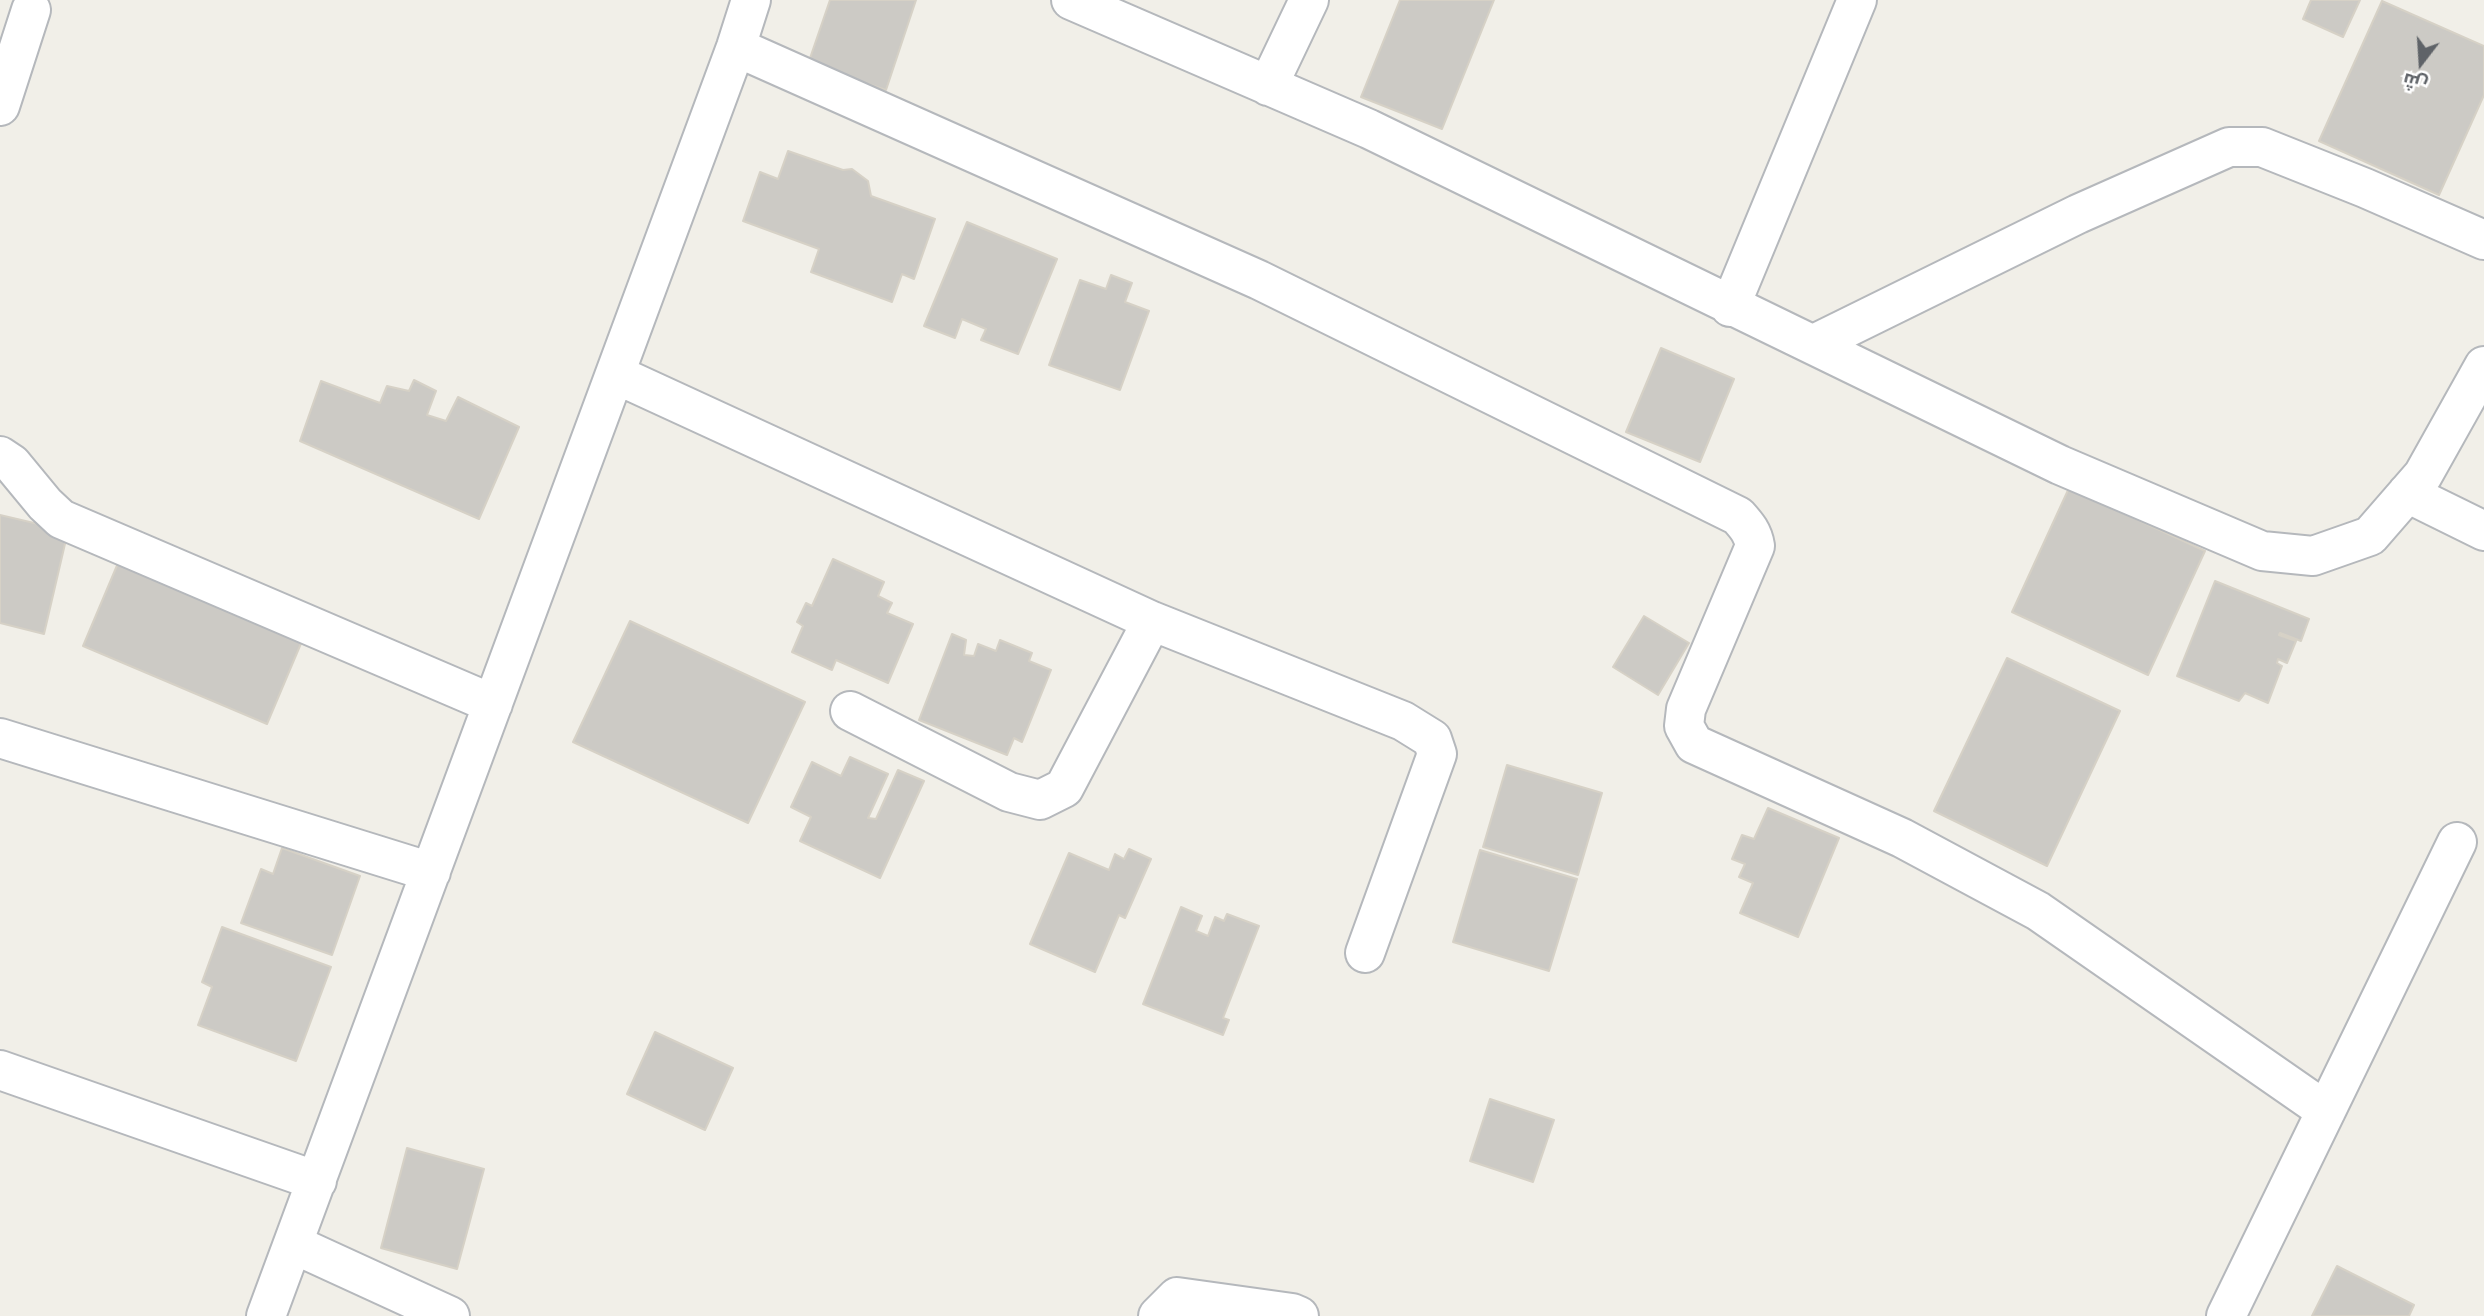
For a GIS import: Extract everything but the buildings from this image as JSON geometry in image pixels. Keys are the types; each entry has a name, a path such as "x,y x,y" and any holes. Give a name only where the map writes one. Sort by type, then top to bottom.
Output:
{"street":[{"path":"266,1316 736,47 751,0"},
{"path":"1071,0 1369,130 2060,465 2262,551 2313,556 2370,536 2423,475 2483,372"},
{"path":"1268,86 1309,0"},
{"path":"1730,307 1857,0"},
{"path":"0,106 31,10"},
{"path":"736,47 1259,280 1738,516 1749,527 1755,547 1686,709 1684,726 1694,744 1902,838 2038,911 2326,1111"},
{"path":"1814,344 2078,214 2229,147 2262,147 2484,240"},
{"path":"615,374 1152,621 1403,720 1433,739 1437,754 1364,953"},
{"path":"0,456 12,464 61,519 493,704"},
{"path":"2407,493 2484,531"},
{"path":"850,712 1009,792 1040,800 1064,788 1152,621"},
{"path":"0,738 431,872"},
{"path":"2226,1316 2457,842"},
{"path":"0,1070 317,1181"},
{"path":"293,1244 450,1316"},
{"path":"1158,1316 1177,1297 1299,1316"}]}
